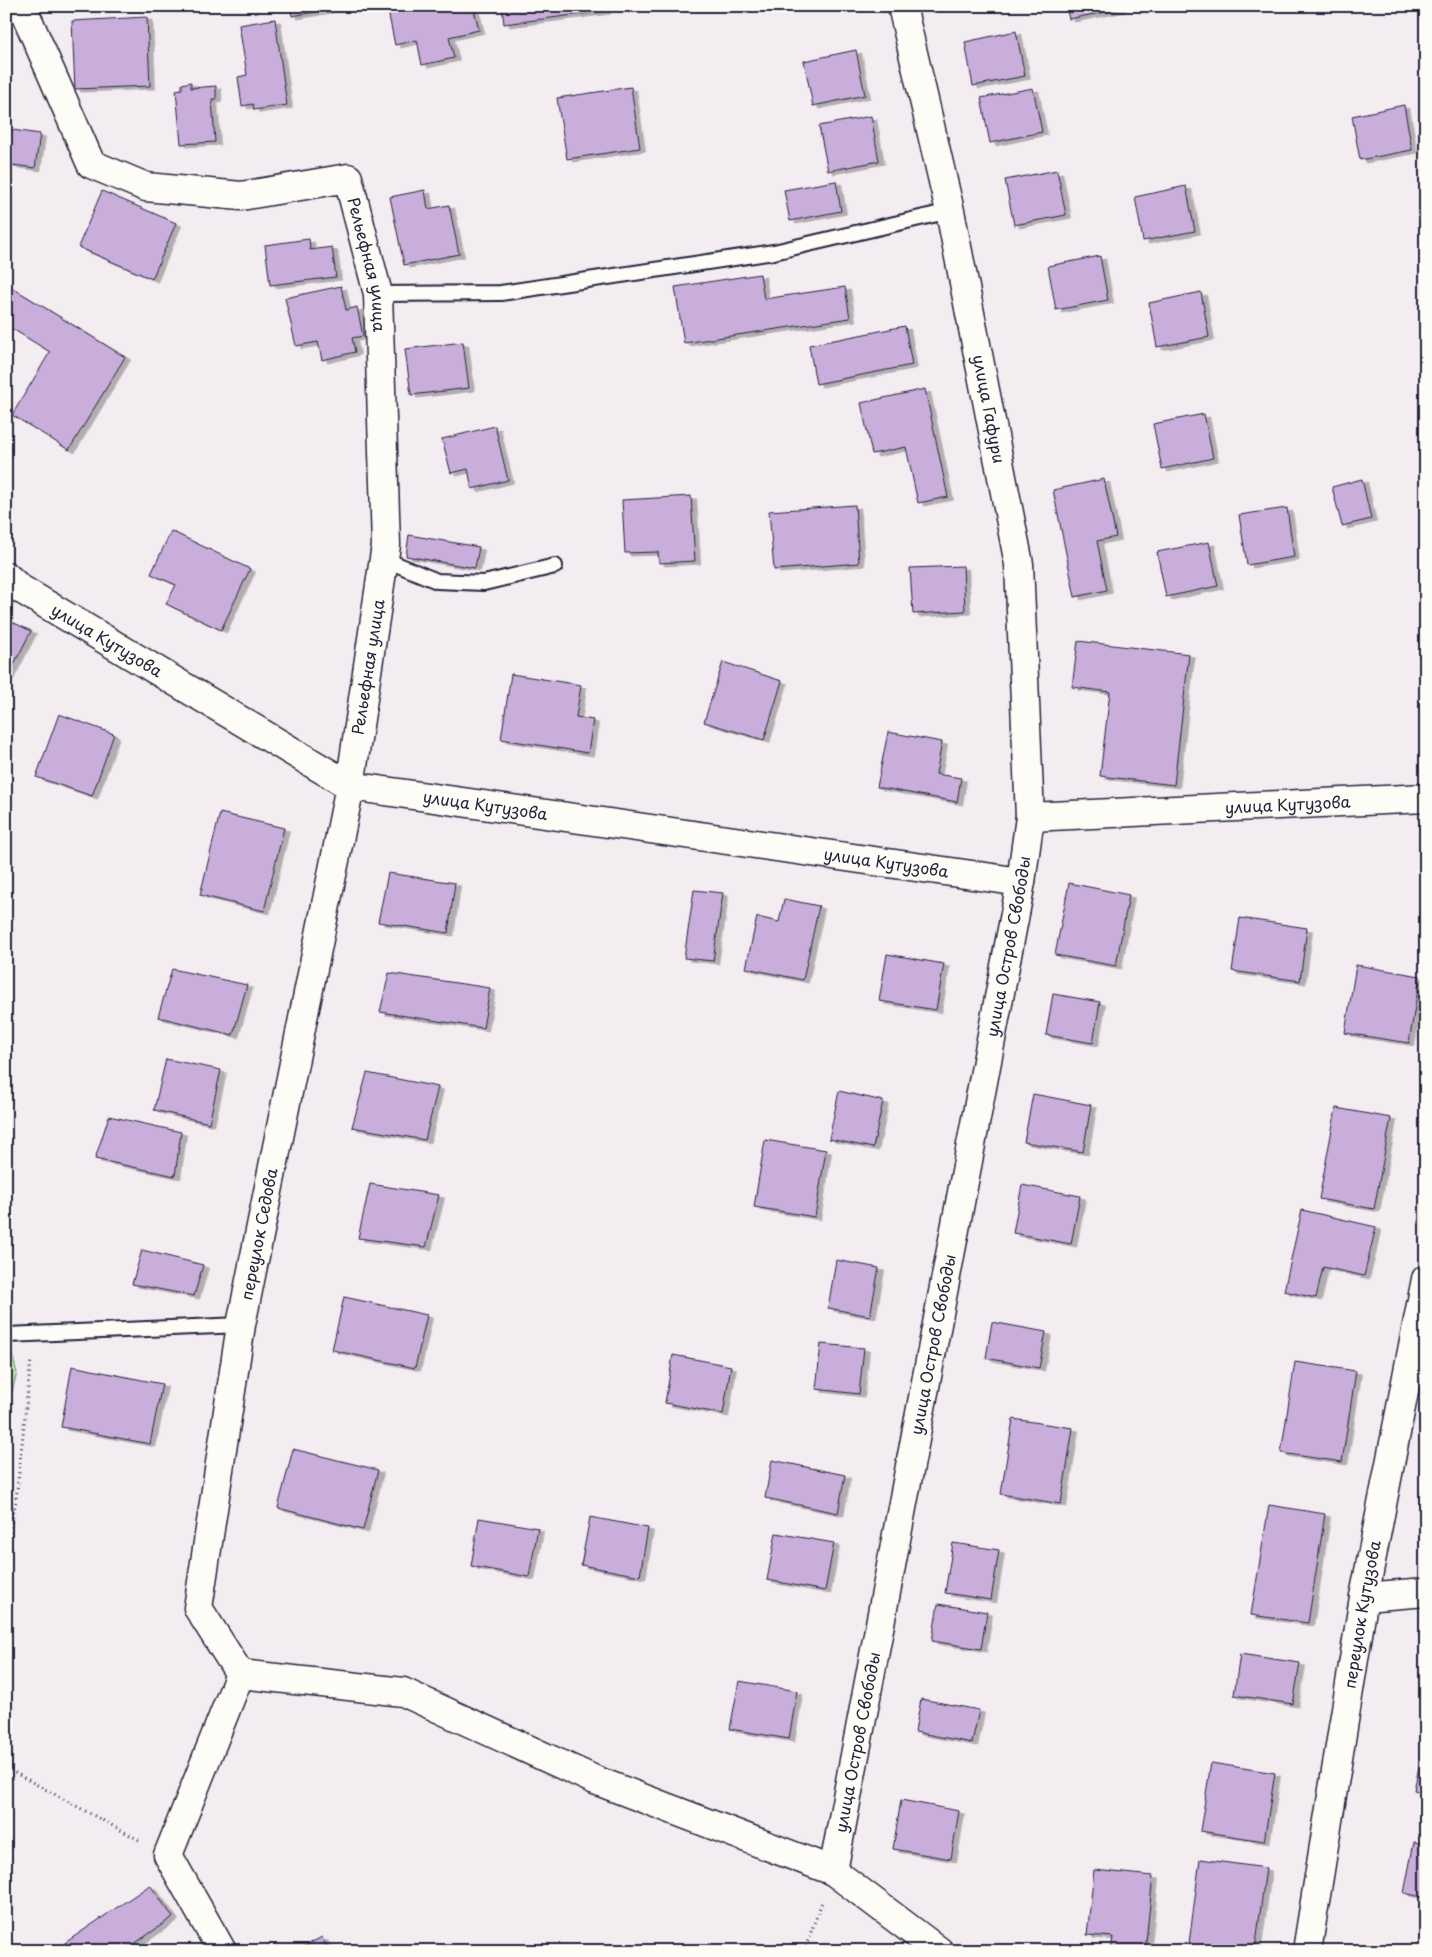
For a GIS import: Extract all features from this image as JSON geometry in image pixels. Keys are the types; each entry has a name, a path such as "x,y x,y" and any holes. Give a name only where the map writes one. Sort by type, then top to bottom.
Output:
{"street":[{"name":"Рельефная улица","path":"22,6 91,164 146,187 241,196 348,178 378,294 386,545 350,786"},
{"name":"улица Гафури","path":"902,6 950,212 1019,564 1030,817"},
{"name":"улица Кутузова","path":"6,576 19,588 350,786 1021,882"},
{"name":"переулок Седова","path":"240,1674 198,1608 241,1325 350,786"},
{"name":"улица Кутузова","path":"1030,817 1426,798"},
{"name":"улица Остров Свободы","path":"833,1871 1021,882 1030,817"},
{"name":"переулок Кутузова","path":"1307,1951 1364,1597 1426,1279"},
{"path":"1364,1597 1426,1592"},
{"path":"222,1951 168,1855 240,1674 403,1692 595,1780 833,1871 939,1951"}],"lane":[{"path":"378,294 501,293 774,252 950,212"},
{"path":"384,559 437,581 446,582 484,583 556,566"},
{"path":"7,1334 241,1325"}],"path":[{"path":"6,1552 16,1500 33,1334"},
{"path":"6,1768 168,1855"},
{"path":"804,1951 833,1871"}],"green space":[{"path":"6,1332 17,1373 6,1413"}],"building":[{"path":"290,6 348,6 292,16"},
{"path":"387,6 473,6 479,30 449,37 454,58 422,65 417,40 395,45"},
{"path":"502,6 605,6 605,11 504,24"},
{"path":"1066,6 1120,6 1120,9 1069,19"},
{"path":"147,17 150,86 75,89 72,21"},
{"path":"275,19 287,105 254,110 253,104 242,106 238,77 247,75 239,25"},
{"path":"1016,31 1025,76 973,86 965,42"},
{"path":"856,50 865,95 813,106 804,61"},
{"path":"191,82 191,88 216,86 216,99 212,99 215,142 181,144 176,90 182,89 182,84"},
{"path":"631,87 640,148 567,159 557,98"},
{"path":"1033,88 1042,132 990,143 981,98"},
{"path":"1404,105 1412,150 1360,160 1352,116"},
{"path":"871,116 879,161 828,171 819,126"},
{"path":"6,129 40,134 35,168 6,164"},
{"path":"1057,170 1066,215 1014,225 1005,180"},
{"path":"836,181 841,211 790,221 784,190"},
{"path":"1186,186 1195,231 1143,241 1135,197"},
{"path":"425,190 428,209 449,205 459,254 404,265 390,197"},
{"path":"102,191 176,223 152,279 78,247"},
{"path":"309,239 310,250 332,247 336,277 270,285 265,245"},
{"path":"1100,256 1108,300 1056,310 1048,266"},
{"path":"760,274 764,299 845,287 850,318 684,343 675,287"},
{"path":"6,284 125,357 69,450 12,415 50,352 6,325"},
{"path":"341,286 346,310 357,307 363,336 352,338 355,352 322,360 318,342 296,346 285,298"},
{"path":"1201,292 1209,337 1157,347 1149,303"},
{"path":"905,326 912,365 816,384 809,345"},
{"path":"463,342 469,388 411,395 405,349"},
{"path":"925,389 948,497 918,503 906,447 872,454 861,403"},
{"path":"1204,414 1213,458 1162,469 1153,424"},
{"path":"495,426 508,480 472,489 468,469 451,473 442,439"},
{"path":"1104,479 1116,537 1097,541 1107,590 1075,597 1053,490"},
{"path":"1362,479 1371,519 1342,526 1332,487"},
{"path":"691,496 695,561 659,563 658,552 625,553 622,500"},
{"path":"855,505 859,563 774,570 769,511"},
{"path":"1287,508 1294,557 1247,565 1239,515"},
{"path":"171,531 250,569 221,630 166,604 176,585 151,574"},
{"path":"409,535 479,547 475,568 406,556"},
{"path":"1209,542 1218,586 1166,597 1157,552"},
{"path":"963,566 965,611 913,614 910,568"},
{"path":"6,619 31,631 7,678 6,678"},
{"path":"1078,641 1189,654 1174,785 1100,776 1110,692 1072,687"},
{"path":"723,662 782,681 764,740 704,722"},
{"path":"511,674 581,685 576,717 593,720 588,753 501,739"},
{"path":"59,714 114,734 92,796 36,777"},
{"path":"888,732 942,742 936,774 961,778 957,802 877,787"},
{"path":"220,813 284,828 264,911 200,895"},
{"path":"388,873 455,883 448,933 378,922"},
{"path":"1069,883 1129,895 1116,966 1055,955"},
{"path":"694,890 723,893 713,961 684,958"},
{"path":"784,899 819,906 803,980 746,968 757,917 779,922"},
{"path":"1240,918 1307,928 1300,981 1232,971"},
{"path":"887,954 944,964 936,1010 879,1001"},
{"path":"1356,965 1420,976 1409,1043 1345,1033"},
{"path":"172,969 247,985 233,1035 158,1017"},
{"path":"389,973 490,988 483,1028 380,1012"},
{"path":"1053,994 1100,1002 1093,1043 1046,1035"},
{"path":"166,1059 221,1070 209,1123 154,1110"},
{"path":"367,1073 438,1087 425,1140 352,1127"},
{"path":"839,1091 883,1101 873,1148 829,1139"},
{"path":"1033,1094 1091,1105 1083,1152 1024,1142"},
{"path":"1336,1108 1391,1118 1374,1209 1319,1199"},
{"path":"109,1116 181,1132 175,1176 95,1159"},
{"path":"765,1140 826,1150 815,1217 754,1207"},
{"path":"370,1184 439,1195 426,1247 358,1238"},
{"path":"1022,1185 1080,1196 1071,1244 1013,1233"},
{"path":"1302,1210 1376,1227 1364,1276 1323,1267 1316,1298 1284,1291"},
{"path":"142,1250 203,1265 194,1296 132,1284"},
{"path":"836,1260 879,1268 870,1316 828,1308"},
{"path":"344,1297 427,1315 415,1368 332,1350"},
{"path":"992,1322 1046,1332 1039,1368 986,1358"},
{"path":"821,1344 864,1348 859,1394 816,1389"},
{"path":"673,1355 731,1366 723,1414 665,1403"},
{"path":"1295,1362 1356,1371 1342,1462 1281,1453"},
{"path":"72,1366 162,1384 150,1444 61,1427"},
{"path":"1013,1419 1073,1428 1061,1504 1001,1494"},
{"path":"293,1449 378,1470 363,1530 278,1508"},
{"path":"772,1460 845,1475 838,1513 765,1498"},
{"path":"1269,1505 1325,1514 1308,1623 1251,1615"},
{"path":"590,1517 648,1528 640,1576 581,1565"},
{"path":"479,1518 538,1528 529,1577 471,1566"},
{"path":"776,1533 834,1543 825,1591 767,1580"},
{"path":"953,1543 999,1550 991,1600 945,1593"},
{"path":"938,1604 987,1612 981,1649 932,1641"},
{"path":"1240,1654 1300,1663 1293,1704 1234,1695"},
{"path":"739,1681 797,1691 789,1739 730,1729"},
{"path":"921,1699 979,1710 972,1743 915,1732"},
{"path":"1426,1739 1426,1793 1414,1790"},
{"path":"1211,1763 1275,1773 1264,1841 1200,1831"},
{"path":"901,1800 959,1811 951,1859 893,1849"},
{"path":"1414,1842 1426,1844 1426,1898 1404,1893"},
{"path":"1200,1859 1266,1868 1255,1951 1188,1951"},
{"path":"1094,1870 1153,1876 1145,1951 1111,1951 1113,1937 1087,1935"},
{"path":"150,1885 173,1917 124,1951 53,1951"},
{"path":"322,1937 329,1951 295,1951"}]}
